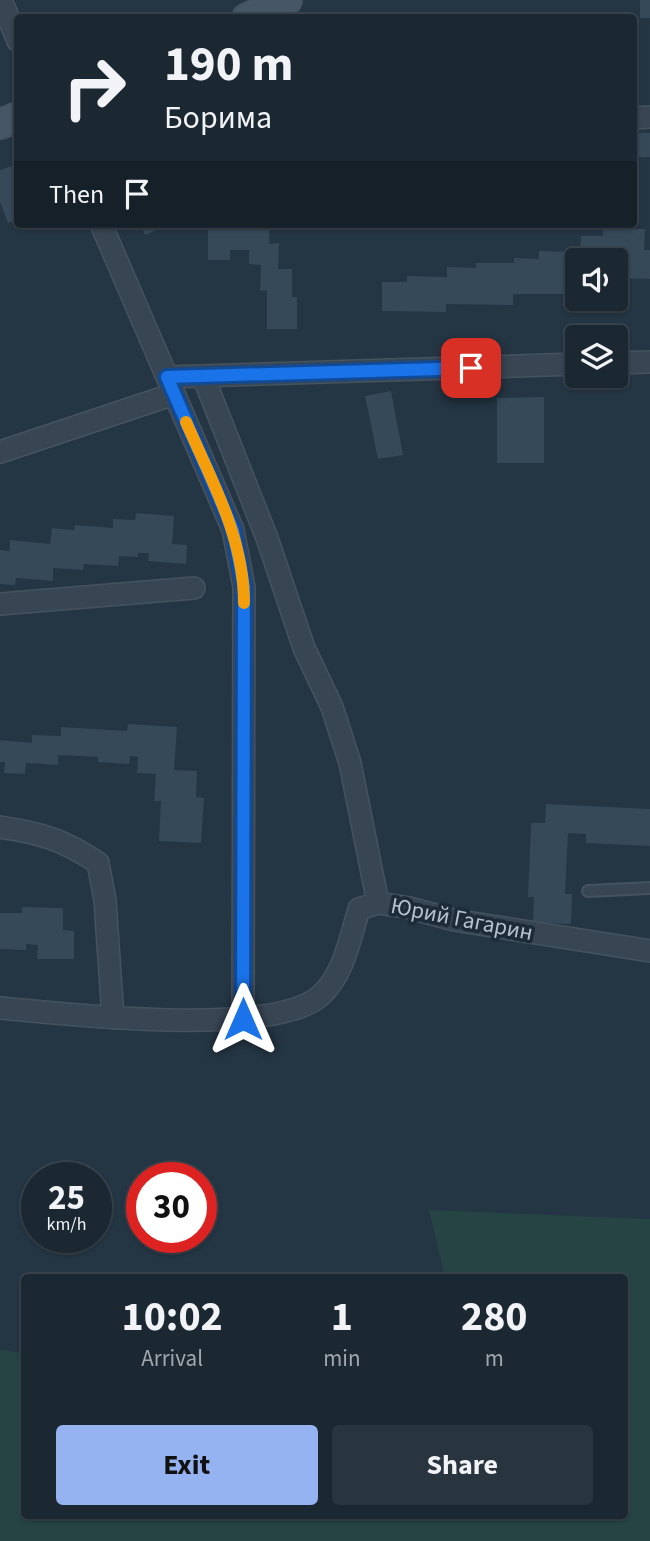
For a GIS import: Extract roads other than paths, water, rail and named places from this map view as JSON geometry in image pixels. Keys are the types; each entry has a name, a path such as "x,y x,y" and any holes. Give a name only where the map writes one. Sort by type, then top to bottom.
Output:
{"street":[{"path":"1,0 14,31"},
{"path":"256,14 287,0"},
{"path":"103,228 233,530 244,587 243,1019"},
{"path":"628,363 650,362"},
{"path":"0,452 203,376 565,364"},
{"path":"203,376 267,538 304,648 332,707 350,763 378,903"},
{"path":"0,604 194,588"},
{"path":"0,827 37,832 74,848 98,863 105,900 113,1018"},
{"name":"Юрий Гагарин","path":"0,1008 113,1018 243,1019 286,1012 320,996 339,970 359,909 378,903 410,908 454,920 650,951"}],"lane":[{"path":"588,891 650,888"}]}
